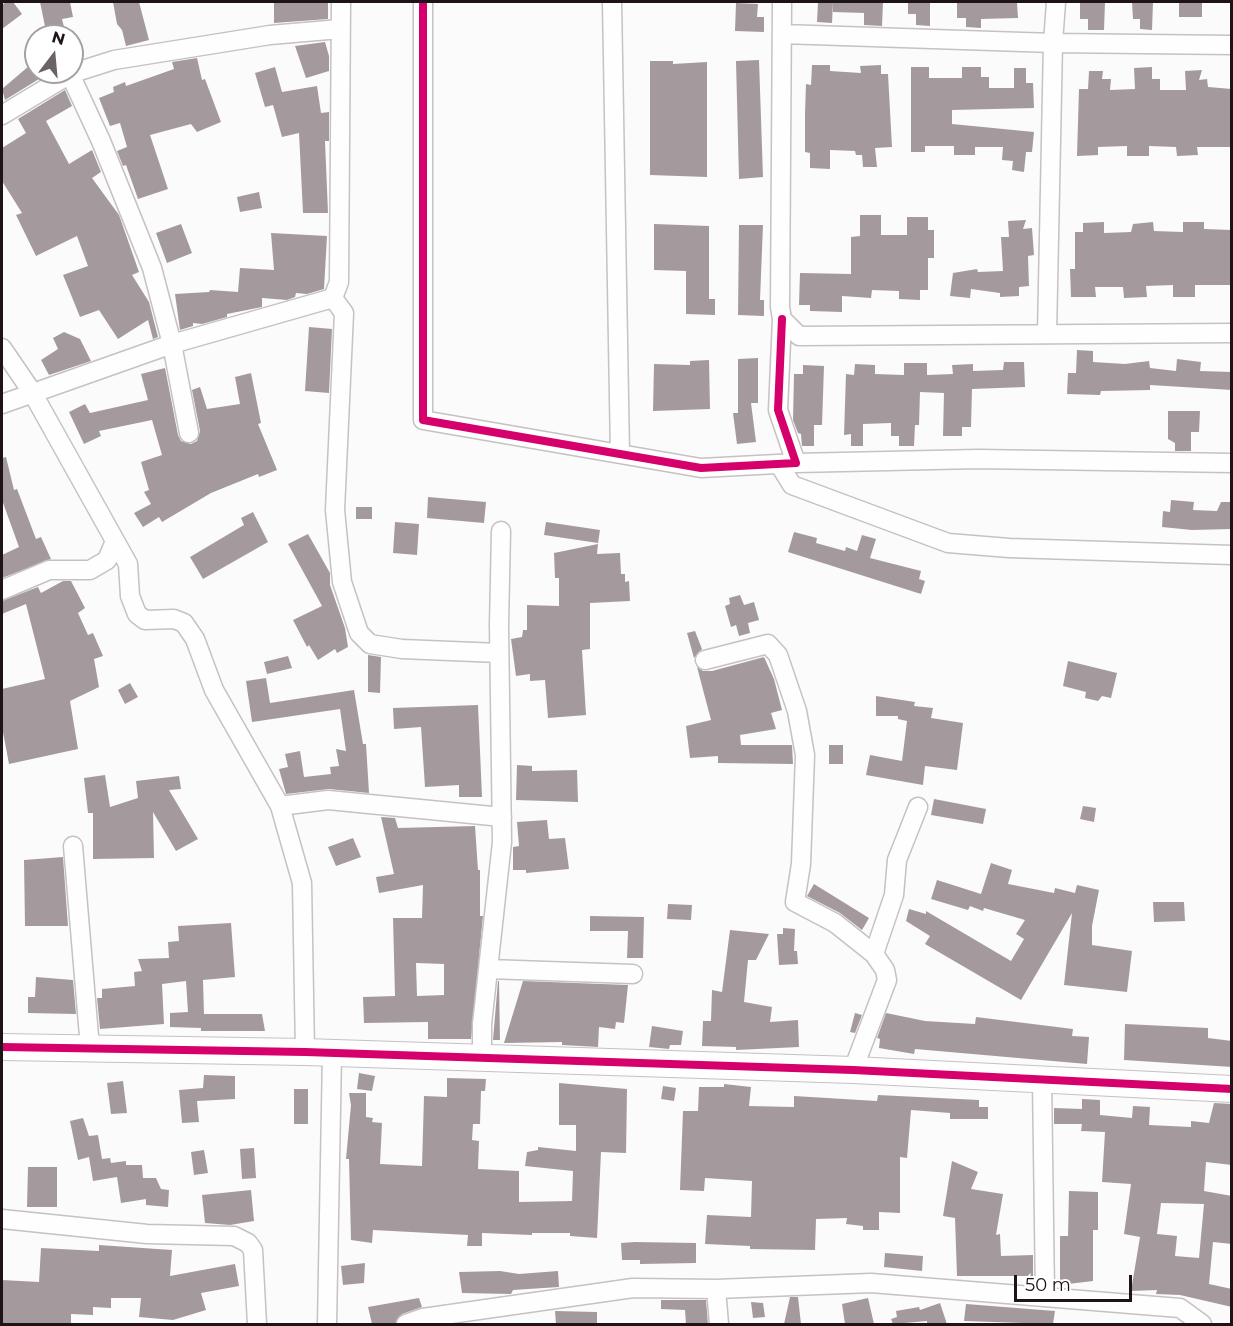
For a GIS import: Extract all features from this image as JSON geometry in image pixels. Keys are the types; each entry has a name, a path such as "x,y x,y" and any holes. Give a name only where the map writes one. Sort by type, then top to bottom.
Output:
{"street":[{"path":"333,298 339,282 341,2"},
{"path":"423,2 423,420 701,468 978,459 1232,463"},
{"path":"612,2 620,454"},
{"path":"782,2 780,307 782,319 778,410 792,485 948,543 1009,548 1232,555"},
{"path":"1047,334 1053,43 1056,2"},
{"path":"84,70 125,58 280,34 340,29"},
{"path":"782,34 1053,43 1232,45"},
{"path":"2,115 53,84"},
{"path":"75,84 101,141 152,268 172,344 189,433"},
{"path":"2,404 172,344 333,298"},
{"path":"333,298 344,313 334,510 342,582 359,633 370,644 380,646 499,653"},
{"path":"782,319 799,336 1232,333"},
{"path":"2,348 32,392 128,564 130,596 137,614 145,620 174,620 184,623 195,639 214,690 280,806 303,883 305,1052"},
{"path":"482,1059 482,1024 497,896 502,817 499,653 501,531"},
{"path":"2,590 49,570 90,570 107,560 116,541"},
{"path":"705,660 768,644 778,655 796,711 805,755 801,864 795,902 834,923 874,954 885,970 887,980 853,1070"},
{"path":"280,806 328,800 502,817"},
{"path":"874,954 894,895 897,860 918,807"},
{"path":"73,846 90,1048"},
{"path":"488,969 633,974"},
{"path":"2,1047 305,1052 853,1070 1232,1089"},
{"path":"327,1324 332,1054"},
{"path":"1042,1080 1045,1295"},
{"path":"2,1219 147,1234 234,1236 248,1243 254,1250 257,1324"},
{"path":"406,1324 423,1318 633,1288 716,1289 871,1283 1045,1295 1180,1308 1202,1324"},
{"path":"716,1289 719,1324"}],"building":[{"path":"6,2 13,2 22,14 2,29 2,5"},
{"path":"40,2 70,2 73,17 62,19 63,24 45,24"},
{"path":"113,2 139,2 149,40 126,46 122,30 117,24"},
{"path":"274,2 328,2 328,19 274,23"},
{"path":"818,2 833,2 832,23 817,22"},
{"path":"833,2 883,2 882,26 864,25 864,13 833,12"},
{"path":"908,2 930,2 930,26 916,25 916,14 908,14"},
{"path":"957,2 1017,2 1018,18 981,19 981,28 966,27 966,18 957,18"},
{"path":"1080,2 1105,2 1104,30 1088,30 1088,19 1080,19"},
{"path":"1132,2 1153,2 1152,30 1140,29 1140,19 1133,19"},
{"path":"1179,2 1202,2 1202,17 1179,17"},
{"path":"736,3 758,4 757,17 764,17 764,32 735,31"},
{"path":"325,42 329,56 329,71 306,78 295,46"},
{"path":"197,58 202,80 205,79 221,122 197,132 191,124 150,135 168,189 138,199 126,165 123,166 117,151 127,147 120,123 110,126 99,98 114,92 113,87 125,82 126,86 174,69 172,62"},
{"path":"759,60 763,177 739,179 736,61"},
{"path":"650,61 673,61 673,64 707,62 707,177 650,175"},
{"path":"812,65 830,65 830,71 861,73 860,66 881,65 881,74 888,74 892,147 875,148 877,167 863,167 862,155 856,155 855,151 830,150 830,169 810,168 810,153 805,152 805,113 806,84 811,85"},
{"path":"275,67 282,92 317,86 321,113 329,112 329,141 325,141 328,213 303,213 299,133 282,137 273,105 265,107 255,73"},
{"path":"911,67 929,67 929,78 962,78 962,67 981,67 981,77 989,77 989,88 1014,88 1014,68 1026,68 1026,83 1033,83 1034,108 952,110 952,124 1034,132 1032,152 1026,152 1024,172 1012,170 1013,161 1002,160 1003,147 975,147 975,155 954,155 954,146 925,146 925,152 911,152"},
{"path":"1152,67 1152,79 1160,79 1160,90 1186,90 1185,71 1202,70 1199,80 1207,79 1208,87 1232,89 1232,147 1197,147 1198,155 1177,156 1176,147 1149,146 1149,156 1127,156 1127,146 1098,147 1098,155 1077,156 1079,89 1088,89 1089,71 1103,71 1102,79 1111,79 1110,90 1135,89 1134,68"},
{"path":"24,70 24,84 31,84 5,100 2,89"},
{"path":"65,90 72,106 46,121 69,164 92,150 101,172 92,178 119,215 139,272 132,275 149,302 158,337 153,339 148,320 118,339 99,310 80,317 63,275 88,266 77,236 36,256 16,215 22,213 2,181 2,148 26,133 18,119"},
{"path":"259,192 262,208 240,212 237,197"},
{"path":"860,215 881,215 881,235 907,235 907,217 928,217 928,230 934,230 934,258 928,258 928,290 920,290 920,300 899,299 899,291 872,290 871,298 842,296 842,312 810,311 810,305 799,305 800,273 851,274 851,237 860,236"},
{"path":"1026,220 1023,229 1032,228 1034,255 1028,256 1029,286 1019,287 1019,296 1000,297 1000,293 971,289 970,298 950,296 953,273 977,269 978,272 1003,271 1001,237 1009,237 1008,221"},
{"path":"1104,222 1104,233 1131,232 1133,224 1153,222 1154,231 1183,232 1183,222 1204,222 1204,229 1232,230 1232,285 1195,285 1195,297 1173,297 1173,285 1146,286 1147,297 1124,298 1123,287 1095,287 1096,297 1071,297 1070,269 1075,269 1075,232 1083,232 1083,223"},
{"path":"181,224 192,253 167,263 156,233"},
{"path":"654,224 709,226 709,299 715,299 715,315 686,314 686,271 654,270"},
{"path":"739,225 763,225 760,300 764,300 764,316 738,315"},
{"path":"271,233 327,236 324,289 307,294 296,293 295,297 287,300 262,298 262,307 227,314 227,317 202,324 193,323 193,326 180,330 175,294 209,292 210,290 238,292 240,268 274,270"},
{"path":"309,327 332,329 329,393 305,391"},
{"path":"64,332 80,339 91,361 49,375 41,360 58,349 53,338"},
{"path":"1077,350 1093,351 1093,362 1125,364 1149,361 1150,368 1176,371 1177,359 1201,362 1200,371 1232,372 1232,390 1150,385 1150,390 1101,391 1100,395 1067,394 1068,373 1076,373"},
{"path":"758,358 758,403 751,403 756,442 737,444 733,413 738,413 738,359"},
{"path":"709,360 710,409 653,411 654,364 690,365 690,361"},
{"path":"1004,362 1024,362 1025,387 972,389 971,427 962,427 962,436 943,436 944,393 920,392 919,425 915,425 914,446 899,446 899,436 891,436 891,423 863,424 863,446 851,446 851,434 844,435 846,374 854,375 855,364 875,365 875,374 904,375 904,363 927,363 927,375 953,374 952,365 973,364 973,371 1003,370"},
{"path":"803,365 824,366 822,425 814,425 814,446 802,446 801,434 798,433 793,420 794,374 803,374"},
{"path":"165,368 178,435 181,441 191,444 197,441 200,431 192,390 200,387 207,409 240,404 235,377 251,373 261,423 258,424 277,470 259,477 258,474 211,493 162,522 159,517 143,527 134,513 151,504 144,492 149,490 141,462 162,455 152,420 99,431 101,436 84,444 69,412 85,404 90,413 148,400 141,374"},
{"path":"1168,411 1200,411 1199,432 1191,432 1191,451 1175,451 1175,443 1168,439"},
{"path":"6,457 14,490 17,489 36,539 41,537 51,559 2,578 2,555 19,547 2,500 2,458"},
{"path":"428,497 486,502 484,523 427,518"},
{"path":"1171,500 1194,502 1193,510 1217,511 1221,502 1232,502 1232,529 1192,530 1162,527 1163,511 1170,512"},
{"path":"356,507 372,507 372,519 356,519"},
{"path":"253,512 268,542 203,579 190,557 244,525 241,518"},
{"path":"395,522 419,524 417,555 393,553"},
{"path":"546,522 600,530 598,543 544,535"},
{"path":"794,532 817,538 816,543 845,551 846,547 857,551 862,535 876,539 870,558 921,571 919,579 925,581 921,594 788,552"},
{"path":"308,534 330,573 330,585 345,628 348,647 337,653 335,649 318,660 309,645 307,647 293,620 322,606 288,544"},
{"path":"598,544 597,554 620,553 621,574 625,574 625,582 629,581 630,601 590,603 590,649 582,650 586,715 548,718 545,680 530,681 530,674 516,676 511,639 522,637 523,630 527,630 527,605 559,606 559,578 555,578 554,553"},
{"path":"63,581 71,581 85,608 78,613 88,635 93,633 103,656 94,659 99,687 70,701 78,749 9,764 2,727 2,689 45,679 26,604 2,614 2,601 38,587 41,593"},
{"path":"740,595 744,605 754,602 759,620 748,623 750,633 739,636 736,625 731,627 725,606 730,604 729,598"},
{"path":"695,631 702,649 694,658 687,633"},
{"path":"368,655 381,657 380,693 368,692"},
{"path":"288,656 292,668 267,674 264,662"},
{"path":"764,657 774,679 782,710 771,713 776,729 740,735 741,745 792,745 793,764 718,763 718,756 690,758 686,726 711,720 697,667 703,671 712,671"},
{"path":"1068,661 1117,673 1111,698 1102,696 1098,701 1085,698 1086,692 1063,686"},
{"path":"266,678 270,703 354,690 363,744 366,744 369,793 329,789 286,794 279,769 288,767 285,754 300,751 304,777 331,774 330,767 339,766 336,749 346,751 340,709 252,722 246,681"},
{"path":"130,683 138,697 125,704 118,690"},
{"path":"876,696 915,702 914,706 933,708 931,718 963,723 957,770 925,766 923,785 866,775 870,755 902,761 907,721 898,719 898,716 876,716"},
{"path":"478,705 482,797 459,797 459,785 425,787 421,727 394,729 393,708"},
{"path":"829,745 843,745 843,764 829,764"},
{"path":"517,765 532,766 532,771 577,770 578,802 516,800"},
{"path":"105,775 110,807 138,798 136,781 179,776 181,789 169,790 198,839 176,851 153,812 154,858 93,859 93,813 88,813 84,778"},
{"path":"934,799 986,809 983,824 931,815"},
{"path":"1083,806 1096,808 1094,822 1080,819"},
{"path":"381,817 395,818 398,828 475,826 478,870 480,870 480,916 483,916 471,1039 428,1039 428,1022 364,1023 363,997 395,996 393,918 422,918 423,885 379,893 376,877 394,874","holes":["416,963 444,964 444,995 417,996"]},
{"path":"547,820 549,839 565,838 569,869 526,873 526,870 513,870 513,847 519,846 517,822"},
{"path":"353,838 361,857 336,866 328,847"},
{"path":"63,857 68,926 25,926 24,860"},
{"path":"991,863 1012,870 1008,884 1054,893 1055,888 1075,893 1077,885 1099,890 1092,926 1092,945 1132,951 1127,992 1064,985 1072,913 1021,1000 925,944 930,936 906,921 909,909 926,914 926,911 1011,961 1024,939 1016,934 1025,920 984,908 983,911 970,906 968,910 931,899 937,880 981,894"},
{"path":"814,884 869,918 862,930 840,913 807,896"},
{"path":"1153,902 1184,902 1185,921 1154,922"},
{"path":"668,904 692,905 691,920 667,919"},
{"path":"590,916 644,917 643,958 627,958 628,931 590,931"},
{"path":"231,923 235,977 203,980 204,1014 262,1014 265,1031 201,1031 201,1028 170,1027 170,1013 188,1012 186,981 162,984 164,1024 100,1029 97,998 102,998 102,989 135,986 134,972 142,971 138,959 169,958 168,942 179,941 178,926"},
{"path":"783,928 795,929 794,951 797,951 798,964 779,965 777,934 783,934"},
{"path":"730,930 769,934 756,960 748,960 744,1002 772,1007 770,1022 798,1020 799,1047 736,1050 736,1047 702,1046 703,1021 711,1021 712,990 722,992"},
{"path":"36,977 73,980 76,1014 28,1013 28,997 35,997"},
{"path":"498,981 500,1040 493,1040"},
{"path":"523,981 628,985 624,1023 616,1022 615,1029 599,1027 598,1047 562,1045 562,1042 504,1043"},
{"path":"855,1013 862,1015 855,1033 850,1032"},
{"path":"886,1013 925,1021 975,1024 976,1017 1073,1029 1072,1036 1089,1037 1087,1064 915,1049 914,1054 879,1048 880,1039 877,1038"},
{"path":"1125,1024 1208,1028 1208,1038 1232,1041 1232,1067 1124,1060"},
{"path":"652,1026 683,1031 681,1045 670,1045 669,1049 649,1047"},
{"path":"359,1073 375,1076 372,1091 357,1089"},
{"path":"204,1075 235,1076 235,1099 197,1101 199,1122 182,1123 179,1090 203,1088"},
{"path":"447,1078 486,1079 485,1091 481,1091 480,1124 473,1124 472,1140 479,1141 478,1169 519,1171 519,1202 572,1201 573,1171 525,1166 527,1152 538,1150 538,1147 576,1151 576,1125 559,1125 559,1083 627,1089 626,1153 601,1152 597,1238 570,1236 570,1233 532,1233 532,1235 482,1233 482,1246 467,1246 468,1235 373,1230 372,1243 351,1240 349,1159 346,1159 351,1105 349,1093 366,1093 366,1117 373,1118 372,1122 382,1123 380,1164 422,1166 424,1096 447,1097"},
{"path":"123,1081 127,1113 111,1114 107,1083"},
{"path":"724,1084 751,1087 749,1106 794,1107 794,1096 877,1101 878,1095 979,1100 979,1107 988,1107 988,1119 950,1119 950,1113 911,1110 907,1158 900,1157 900,1213 879,1212 879,1230 863,1230 863,1226 846,1224 847,1218 816,1219 815,1250 750,1249 750,1246 705,1244 707,1215 751,1217 752,1181 705,1178 704,1191 680,1190 683,1111 698,1111 699,1087 724,1087"},
{"path":"663,1086 676,1088 674,1101 661,1099"},
{"path":"294,1089 308,1089 308,1124 294,1124"},
{"path":"1082,1099 1100,1100 1100,1115 1132,1118 1133,1106 1150,1107 1149,1125 1191,1127 1191,1121 1209,1123 1214,1103 1232,1104 1232,1165 1206,1162 1204,1191 1232,1196 1232,1244 1213,1242 1209,1284 1232,1289 1232,1307 1180,1295 1156,1294 1157,1290 1131,1291 1140,1237 1124,1234 1131,1184 1102,1182 1105,1132 1081,1131 1082,1124 1054,1124 1054,1108 1082,1109","holes":["1161,1203 1204,1204 1199,1258 1175,1256 1177,1236 1157,1234"]},
{"path":"83,1118 89,1136 98,1135 102,1159 110,1158 111,1163 126,1161 126,1165 142,1165 143,1178 156,1178 161,1189 169,1190 168,1207 146,1205 146,1199 121,1203 117,1177 93,1181 89,1157 78,1160 70,1121"},
{"path":"254,1148 256,1178 242,1179 240,1149"},
{"path":"204,1150 208,1173 194,1175 191,1152"},
{"path":"952,1161 978,1172 971,1189 1003,1194 996,1235 1000,1234 1001,1256 1033,1255 1033,1276 957,1276 955,1218 943,1216"},
{"path":"28,1167 57,1167 57,1207 27,1207"},
{"path":"251,1190 254,1221 230,1225 205,1223 202,1195"},
{"path":"1069,1191 1098,1192 1098,1230 1093,1230 1093,1281 1060,1285 1060,1236 1068,1236"},
{"path":"621,1243 696,1243 696,1263 640,1264 640,1260 622,1260"},
{"path":"99,1245 172,1250 170,1276 235,1264 239,1286 201,1293 206,1310 173,1320 139,1317 141,1298 111,1298 111,1308 93,1307 93,1315 71,1314 71,1324 2,1324 2,1280 39,1282 41,1248 99,1251"},
{"path":"885,1253 923,1256 922,1271 884,1267"},
{"path":"365,1263 364,1283 343,1285 341,1266"},
{"path":"500,1271 519,1274 558,1271 559,1287 513,1290 511,1294 462,1293 459,1272"},
{"path":"790,1297 798,1297 801,1324 784,1324"},
{"path":"419,1298 422,1307 402,1314 395,1324 372,1324 368,1307"},
{"path":"868,1298 874,1324 845,1324 842,1304"},
{"path":"661,1300 706,1300 708,1324 686,1324 685,1310 661,1309"},
{"path":"751,1302 763,1303 765,1317 753,1318"},
{"path":"940,1303 947,1324 927,1324 927,1321 893,1324 891,1319 897,1317 896,1311 919,1307 920,1310"},
{"path":"966,1304 1055,1311 1053,1324 964,1321"},
{"path":"555,1311 597,1312 597,1324 556,1324"}],"cycle path":[{"path":"423,2 423,420 701,468 796,463 778,410 782,319"},
{"path":"2,1047 305,1052 853,1070 1232,1089"}]}
